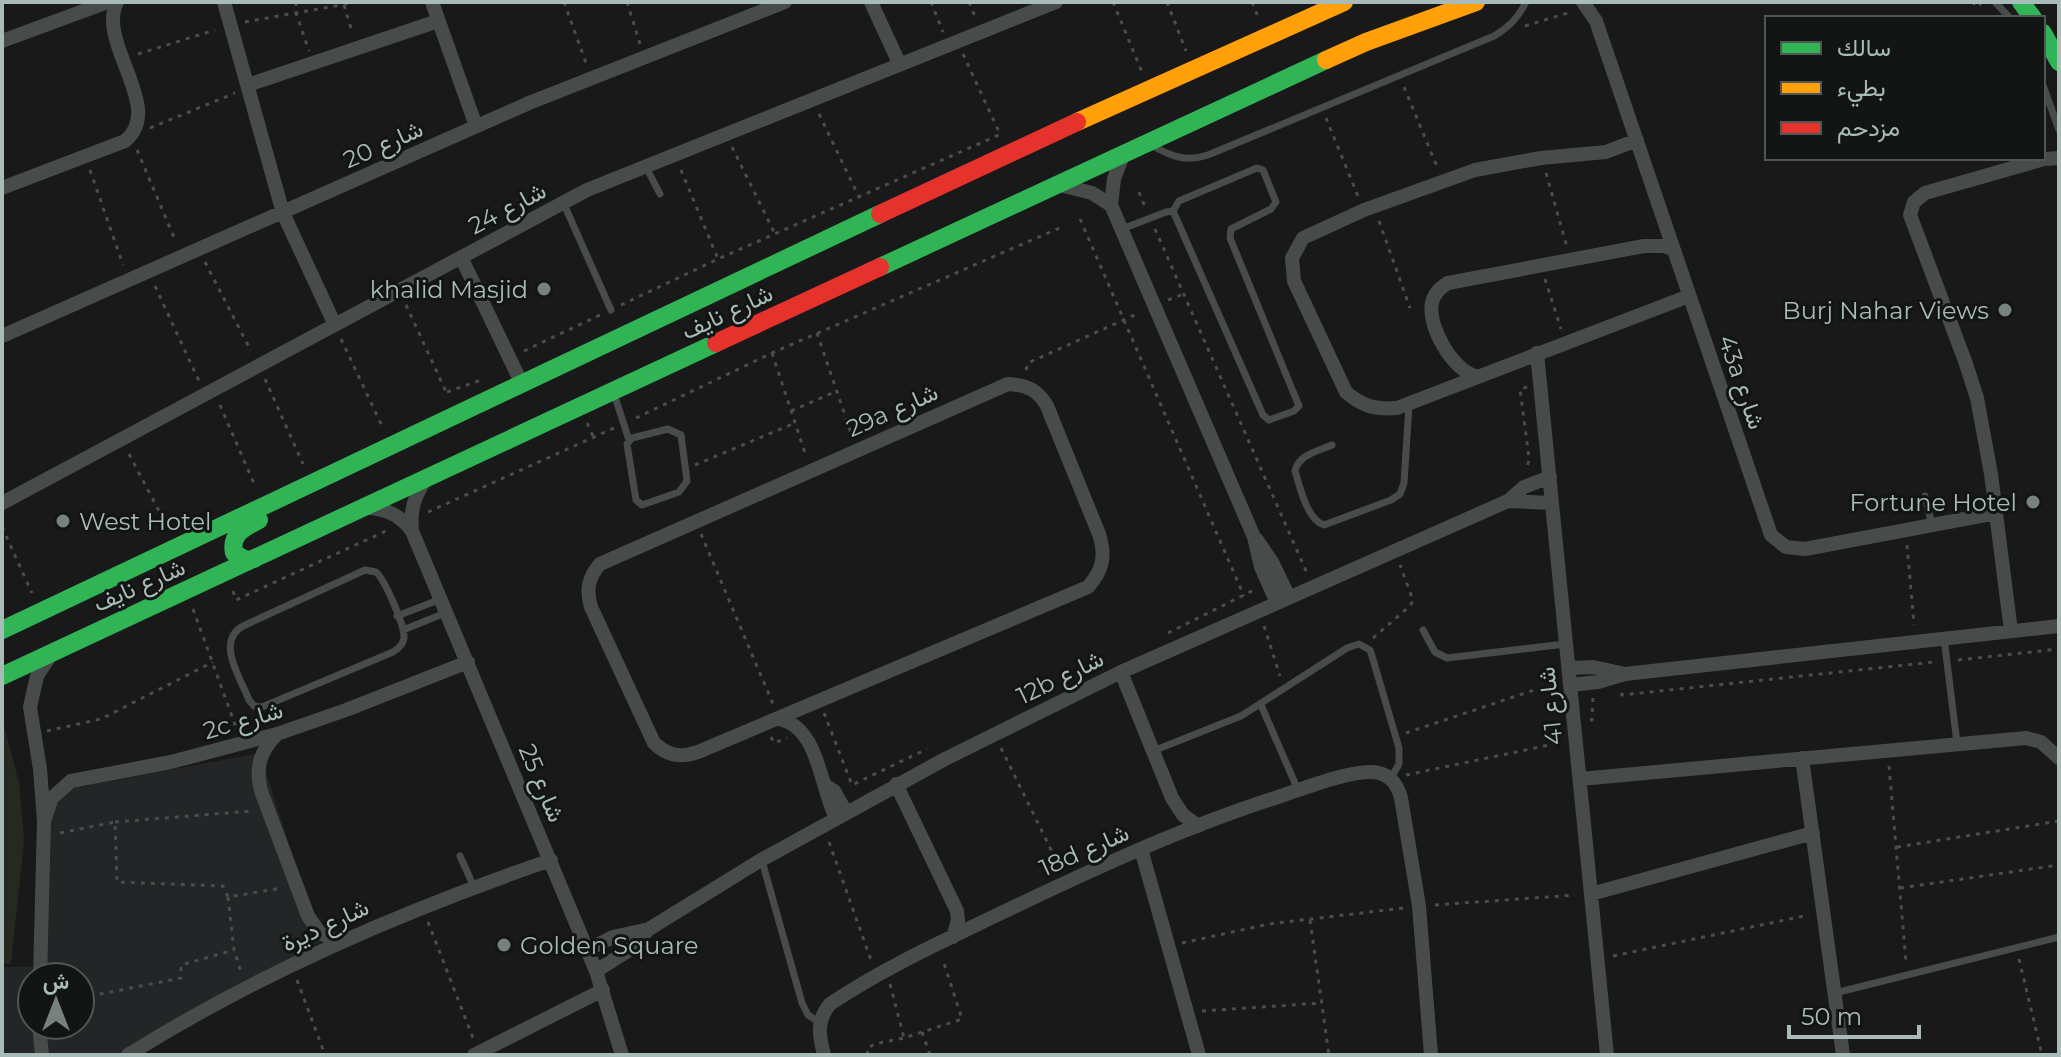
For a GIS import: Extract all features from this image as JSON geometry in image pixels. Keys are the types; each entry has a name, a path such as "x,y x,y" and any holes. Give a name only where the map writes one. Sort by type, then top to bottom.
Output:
{"main road":[{"name":"شارع نايف","path":"2,630 1036,141 1344,2"},
{"path":"1366,42 1375,28 1438,2"},
{"name":"شارع نايف","path":"2,676 1366,42 1476,2"},
{"path":"2045,37 2059,62"},
{"path":"254,559 246,560 234,553 233,539 237,532 307,495 336,470"}],"street":[{"path":"2,41 108,2"},
{"path":"2,188 117,144 136,128 138,111 113,25 113,10 117,2"},
{"path":"224,2 283,213 335,325"},
{"path":"432,2 476,126"},
{"name":"شارع 20","path":"2,336 476,126 591,77 785,2"},
{"path":"871,2 900,65"},
{"name":"شارع 24","path":"2,503 563,202 645,165 1056,2"},
{"name":"43a شارع","path":"1589,3 1767,525 1777,542 1795,550 1805,549 1996,513"},
{"path":"84,11 100,15 113,25"},
{"path":"248,85 438,21"},
{"path":"1637,140 1606,152 1541,158 1475,170 1442,180 1313,232 1296,247 1291,270 1338,380 1356,401 1369,407 1397,408 1689,296"},
{"path":"1123,155 1114,179 1111,205 1254,537 1269,584 1283,600"},
{"path":"2011,631 1985,436 1973,386 1910,215 1914,202 1925,193 2040,160"},
{"path":"1059,185 1092,193 1111,205"},
{"path":"1476,376 1463,371 1451,360 1431,313 1432,303 1440,288 1456,280 1570,259 1654,245 1673,249"},
{"path":"461,257 521,382"},
{"name":"شارع 41","path":"1537,353 1607,1055"},
{"path":"1443,389 1451,360"},
{"name":"29a شارع","path":"1020,384 1032,388 1041,396 1104,548 1098,576 1088,587 687,756 674,756 663,751 648,733 591,607 588,584 600,564 997,388 1020,384"},
{"name":"12b شارع","path":"596,971 622,956 649,929 761,860 994,733 1550,477"},
{"path":"365,508 387,510 409,524 414,498 426,479"},
{"name":"12b شارع","path":"1514,496 1552,503"},
{"name":"شارع 25","path":"409,524 596,971 622,1055"},
{"path":"1254,537 1268,555 1283,600"},
{"path":"1569,677 1599,686 1625,674 2059,626"},
{"path":"40,961 44,828 30,707 37,676 55,650"},
{"name":"2c شارع","path":"44,828 52,798 71,781 171,762 277,734 468,662"},
{"path":"1569,677 1593,667 1625,674"},
{"path":"1121,672 1177,807 1198,826"},
{"path":"803,731 815,704"},
{"path":"779,719 803,731 826,786 825,796 835,818"},
{"path":"277,734 263,750 258,781 313,925 320,933 338,942"},
{"path":"1580,779 2026,738 2041,742 2059,758"},
{"path":"1802,758 1843,1055"},
{"name":"18d شارع","path":"819,1022 830,1004 882,975 1067,881 1141,849 1298,790 1370,772 1391,778"},
{"path":"1391,778 1401,798 1419,906 1431,1055"},
{"path":"896,784 957,911 953,937"},
{"path":"1591,894 1813,833"},
{"path":"1141,849 1199,1055"},
{"name":"شارع ديرة","path":"128,1055 246,987 338,942 422,906 551,860"},
{"name":"12b شارع","path":"587,950 613,937 649,929"},
{"path":"476,1054 603,990"},
{"path":"819,1022 818,1033 824,1055"}],"lane":[{"path":"1147,143 1175,157 1198,158 1507,28 1519,16 1526,2"},
{"path":"2045,91 2059,130"},
{"path":"645,165 660,194"},
{"path":"1122,229 1173,211 1179,201 1257,168 1263,170 1276,202 1271,209 1231,229 1230,238 1299,406 1294,411 1269,420 1263,415 1173,211"},
{"path":"563,202 611,310"},
{"path":"613,392 629,440 627,449 639,503 645,504 679,492 687,481 687,468 682,440 677,431 668,429 629,440"},
{"path":"1332,445 1302,458 1295,471 1313,517 1324,525 1400,494 1404,483 1410,402"},
{"path":"1925,496 1932,525"},
{"path":"365,570 380,576 403,630 404,641 393,652 262,707 254,706 249,700 229,647 237,630 365,570"},
{"path":"397,616 444,606"},
{"path":"403,630 444,606"},
{"path":"1423,630 1435,652 1447,658 1566,644"},
{"path":"1944,638 1957,743"},
{"path":"1153,751 1221,725 1261,705 1352,644 1365,646 1372,656 1400,756 1391,778"},
{"path":"1261,705 1298,790"},
{"path":"460,856 474,887"},
{"path":"761,860 802,1003 808,1015 819,1022"},
{"path":"1835,993 2059,937"}],"path":[{"path":"296,2 296,13 312,62"},
{"path":"564,2 591,77"},
{"path":"627,2 644,56"},
{"path":"931,2 1000,134"},
{"path":"1113,2 1142,72 1153,67"},
{"path":"1167,2 1186,52"},
{"path":"1247,24 1259,19 1252,2"},
{"path":"1972,2 1978,7 1982,2"},
{"path":"1507,28 1529,25 1589,3"},
{"path":"344,5 357,48"},
{"path":"1399,75 1442,180"},
{"path":"183,257 131,135 230,97 248,85"},
{"path":"813,100 859,197"},
{"path":"1322,107 1410,308"},
{"path":"522,352 718,259 1014,128"},
{"path":"726,134 775,234"},
{"path":"674,154 718,259"},
{"path":"85,155 128,281"},
{"path":"1541,158 1570,259"},
{"path":"1139,192 1314,586"},
{"path":"1080,219 1244,596"},
{"path":"224,573 236,600 409,524 772,353 1064,226"},
{"path":"199,250 259,366 311,482"},
{"path":"1541,265 1565,343"},
{"path":"148,272 263,504"},
{"path":"399,291 456,413"},
{"path":"1020,384 1028,363 1184,293"},
{"path":"335,325 390,444"},
{"path":"817,333 856,449"},
{"path":"772,353 810,470"},
{"path":"447,392 478,379 485,380"},
{"path":"1514,496 1517,479 1525,473 1529,463 1520,389 1540,385"},
{"path":"791,411 837,391"},
{"path":"687,468 795,423"},
{"path":"121,440 177,545"},
{"path":"695,520 779,719"},
{"path":"2,527 40,611"},
{"path":"1906,530 1916,641"},
{"path":"1365,646 1413,600 1394,551"},
{"path":"1164,634 1269,584"},
{"path":"187,590 242,744"},
{"path":"1259,611 1284,689"},
{"path":"1574,723 1592,720 1592,699 1599,686 1617,687 1622,695 2059,649"},
{"path":"35,734 101,719 213,662"},
{"path":"1395,736 1569,677"},
{"path":"815,704 852,785 934,746"},
{"path":"994,733 1067,881"},
{"path":"1391,778 1576,740"},
{"path":"1887,750 1907,975"},
{"path":"44,828 267,809"},
{"path":"835,818 904,1038"},
{"path":"1896,847 2059,821"},
{"path":"115,822 117,882 223,886 228,897 234,950 246,987"},
{"path":"1900,888 2059,865"},
{"path":"228,897 297,886"},
{"path":"1166,946 1269,924 1419,906 1591,894"},
{"path":"422,906 476,1054"},
{"path":"1597,959 1823,912"},
{"path":"1310,920 1329,1055"},
{"path":"868,1055 867,1049 874,1044 904,1038 962,1019 938,945"},
{"path":"2017,948 2042,1055"},
{"path":"96,995 181,978 181,965 234,950"},
{"path":"291,965 325,1055"},
{"path":"1186,1012 1322,1003"},
{"path":"922,1032 930,1055"}],"shaded area":[{"path":"2,719 19,783 24,840 11,964 2,964"},
{"path":"260,753 320,942 126,1055 2,1055 2,967 16,967 16,1041 96,1041 96,961 35,961 47,793"}],"traffic: fast":[{"path":"2021,2 2032,16"},
{"path":"2045,37 2059,62"},
{"path":"880,267 1326,60"},
{"path":"2,630 880,214"},
{"path":"2,676 716,343"},
{"path":"254,559 246,560 234,553 233,546 239,532 259,520"}],"traffic: slow":[{"path":"1077,122 1344,2"},
{"path":"1326,60 1476,2"}],"traffic: jam":[{"path":"880,214 1077,122"},
{"path":"716,343 880,267"}],"place":[{"name":"khalid Masjid","path":"544,289"},
{"name":"Burj Nahar Views","path":"2005,310"},
{"name":"Fortune Hotel","path":"2033,502"},
{"name":"West Hotel","path":"63,521"},
{"name":"Golden Square","path":"504,945"}]}
